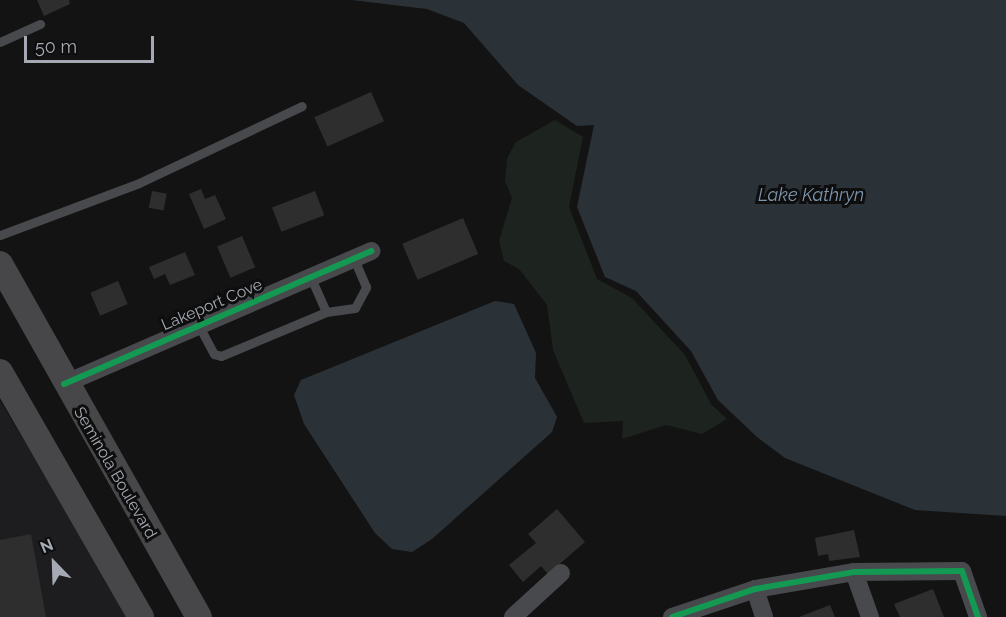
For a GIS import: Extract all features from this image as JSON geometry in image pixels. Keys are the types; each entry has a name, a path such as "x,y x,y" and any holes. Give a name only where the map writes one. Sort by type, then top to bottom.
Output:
{"main road":[{"name":"Seminola Boulevard","path":"0,264 64,384 199,617"},
{"path":"0,300 38,364 64,384"},
{"path":"0,372 141,617"}],"street":[{"name":"Lakeport Cove","path":"64,384 372,251"},
{"path":"672,617 755,589 854,572 962,571 978,617"},
{"path":"854,572 870,617"},
{"path":"513,617 561,573"},
{"path":"755,589 764,617"}],"lane":[{"path":"0,42 40,24"},
{"path":"0,235 139,183 302,106"},
{"path":"199,326 214,354 221,356 326,312 342,314 363,300 366,287 354,259"},
{"path":"310,278 326,312"}],"shaded area":[{"path":"555,120 583,137 569,207 597,279 632,298 685,355 711,404 727,419 702,434 666,425 622,439 623,421 584,423 553,350 547,305 519,269 504,261 499,241 512,198 505,181 507,158 516,142"},
{"path":"0,401 107,577 130,617 0,617"}],"water":[{"name":"Lake Kathryn","path":"352,0 1006,0 1006,516 915,510 785,458 757,437 718,400 691,351 636,291 605,277 577,207 594,125 577,126 518,85 464,23 427,9"},
{"path":"495,301 514,304 536,353 535,378 557,417 552,432 432,539 412,552 392,549 375,533 304,424 294,395 301,380"}],"building":[{"path":"37,0 69,0 70,4 44,16"},
{"path":"371,92 384,121 327,146 314,117"},
{"path":"201,189 205,199 215,195 226,219 204,229 189,194"},
{"path":"152,191 167,194 163,211 149,208"},
{"path":"315,191 324,215 281,232 272,207"},
{"path":"463,218 478,254 417,280 402,244"},
{"path":"242,236 255,267 230,278 217,247"},
{"path":"185,252 195,275 170,285 165,274 154,279 149,267"},
{"path":"118,281 128,304 100,316 90,293"},
{"path":"557,509 585,542 548,574 541,566 523,582 509,565 536,543 528,534"},
{"path":"854,530 860,557 829,561 828,554 818,556 815,538"},
{"path":"31,534 46,617 0,617 0,540"},
{"path":"933,589 944,617 900,617 894,604"},
{"path":"830,605 835,617 799,617"}],"cycle path":[{"path":"64,384 372,251"},
{"path":"672,617 755,589 854,572 962,571 978,617"}]}
